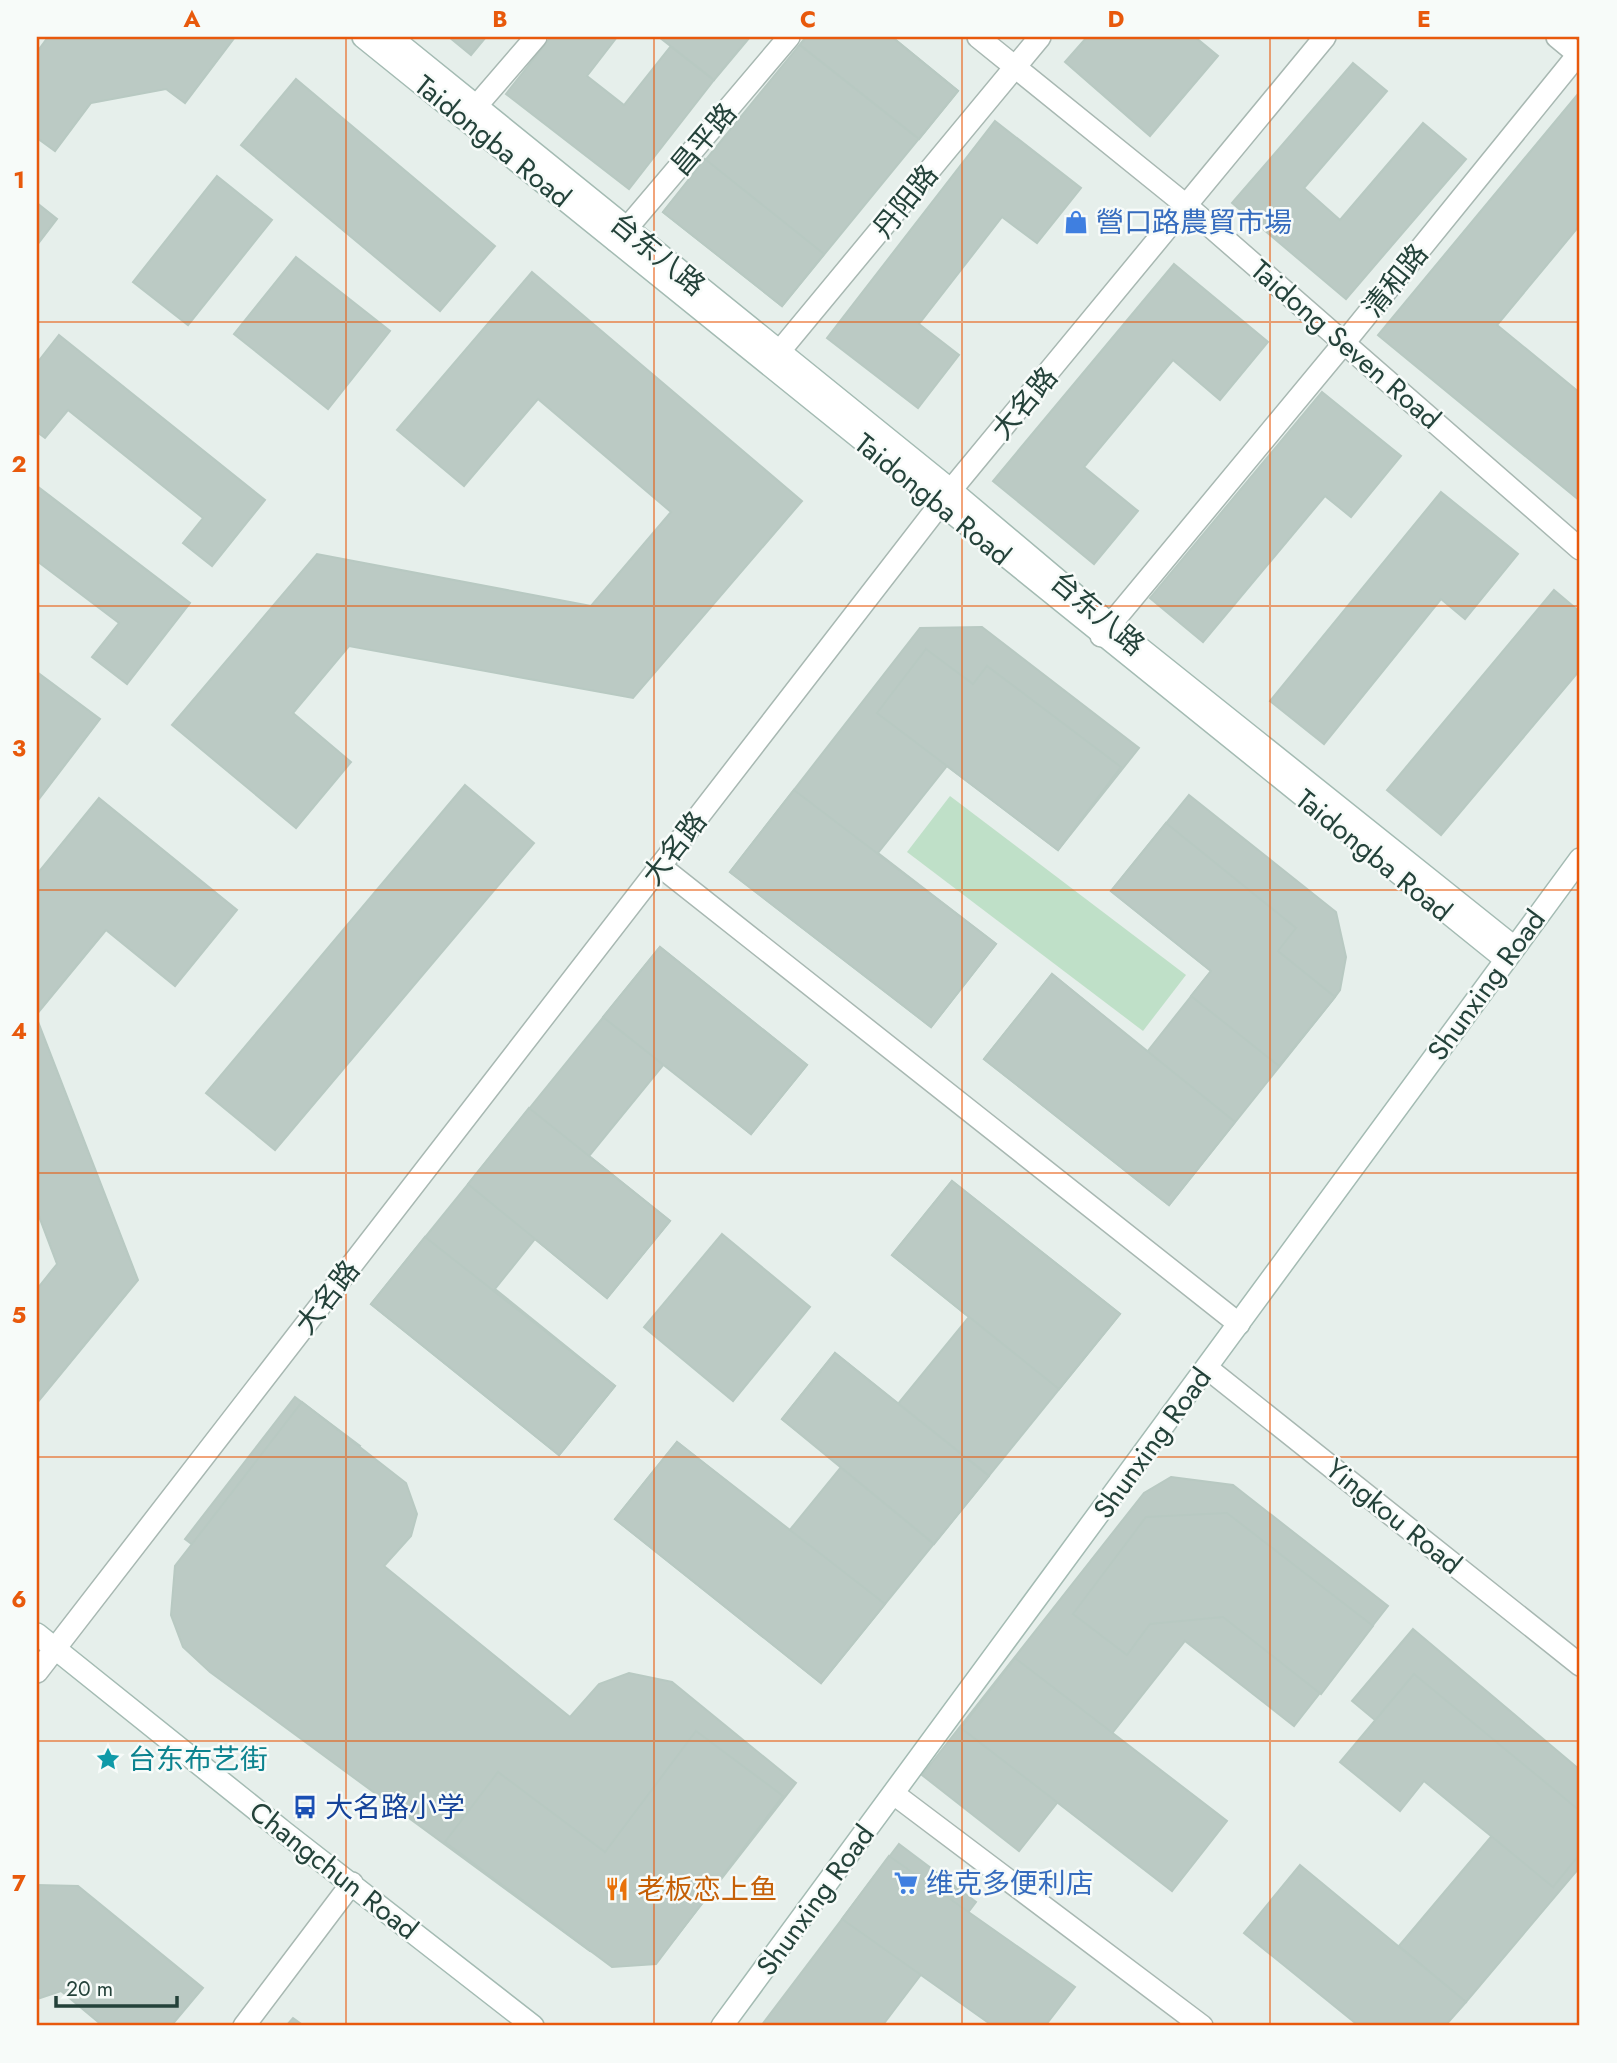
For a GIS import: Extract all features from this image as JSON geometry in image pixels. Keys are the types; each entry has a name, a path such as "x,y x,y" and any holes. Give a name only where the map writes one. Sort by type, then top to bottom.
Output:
{"street":[{"name":"Taidongba Road","path":"363,37 472,112"},
{"name":"台东八路","path":"391,37 472,112 621,235 946,497 1105,630 1509,953"},
{"path":"472,112 536,37"},
{"name":"昌平路","path":"621,235 789,37"},
{"name":"Taidong Seven Road","path":"978,37 1187,206 1580,549"},
{"name":"丹阳路","path":"775,358 1040,37"},
{"name":"大名路","path":"37,1672 946,497 1325,37"},
{"path":"1557,37 1580,54"},
{"name":"清和路","path":"1105,630 1580,54"},
{"name":"Shunxing Road","path":"722,2026 1580,859"},
{"path":"660,866 1239,1324"},
{"name":"Yingkou Road","path":"1207,1368 1580,1665"},
{"name":"Changchun Road","path":"37,1634 284,1832 533,2026"},
{"path":"894,1794 1202,2026"},
{"path":"244,2026 352,1883"}],"green space":[{"path":"950,796 1186,975 1143,1031 907,852"}],"building":[{"path":"48,37 235,37 185,103 166,89 91,103 55,151 37,138 37,52"},
{"path":"449,37 486,37 471,55"},
{"path":"551,37 617,37 587,76 624,105 671,46 714,80 629,189 506,94"},
{"path":"659,37 750,37 714,80"},
{"path":"806,37 892,37 958,91 782,306 663,212"},
{"path":"806,37 892,37 958,91 919,139 800,45"},
{"path":"1087,37 1195,37 1218,56 1150,136 1065,62"},
{"path":"1353,63 1387,91 1304,188 1340,220 1423,123 1466,159 1346,299 1232,203"},
{"path":"296,79 495,246 440,311 241,145"},
{"path":"1578,94 1580,225 1497,325 1580,393 1580,501 1378,335"},
{"path":"995,121 1081,188 1037,243 1002,217 919,324 959,355 918,408 827,338"},
{"path":"705,159 824,254 782,306 663,212"},
{"path":"217,176 272,220 188,325 133,282"},
{"path":"37,203 57,219 37,245"},
{"path":"296,257 390,331 328,409 234,334"},
{"path":"1174,264 1268,342 1220,400 1173,360 1084,467 1138,511 1094,564 993,481"},
{"path":"532,272 802,501 633,698 349,646 293,713 351,762 296,828 172,725 317,554 591,606 671,512 538,399 464,486 397,430"},
{"path":"59,335 265,500 212,566 183,543 203,518 68,410 45,438 37,432 37,363"},
{"path":"1322,392 1401,456 1351,517 1325,496 1203,642 1150,598"},
{"path":"37,486 190,603 127,684 92,657 119,623 37,561"},
{"path":"1441,492 1518,554 1465,619 1441,599 1324,744 1270,701"},
{"path":"1554,590 1580,612 1580,670 1441,835 1387,790"},
{"path":"982,627 1139,748 1058,850 947,766 878,853 996,944 931,1027 730,872 920,628"},
{"path":"926,649 973,684 987,666 1121,767 1058,850 877,713"},
{"path":"37,672 100,719 39,799 37,797"},
{"path":"465,785 534,843 275,1150 206,1093"},
{"path":"794,790 996,944 931,1027 730,872"},
{"path":"1189,795 1336,912 1346,957 1340,990 1169,1205 984,1059 1052,974 1147,1052 1211,971 1111,891"},
{"path":"99,798 237,910 175,986 106,930 37,1014 37,874"},
{"path":"1166,823 1296,928 1278,951 1335,997 1279,1066 1191,996 1211,971 1111,891"},
{"path":"660,947 807,1065 751,1134 664,1064 589,1156 670,1221 607,1298 535,1239 495,1289 615,1386 559,1455 371,1304"},
{"path":"660,947 807,1065 751,1134 603,1017"},
{"path":"1052,974 1235,1122 1169,1205 984,1059"},
{"path":"37,1019 138,1280 37,1403 37,1289 57,1264 37,1211"},
{"path":"529,1108 670,1221 607,1298 468,1184"},
{"path":"952,1181 1120,1314 821,1683 615,1519 677,1442 789,1531 842,1466 782,1419 835,1353 898,1404 969,1317 892,1255"},
{"path":"952,1181 1120,1314 1059,1389 892,1255"},
{"path":"722,1234 810,1307 733,1401 644,1327"},
{"path":"425,1237 615,1386 559,1455 371,1304"},
{"path":"835,1353 989,1476 934,1544 782,1419"},
{"path":"295,1397 360,1446 248,1590 470,1761 432,1810 204,1634 220,1612 198,1596 222,1567 185,1539"},
{"path":"302,1402 406,1483 417,1514 411,1536 384,1566 570,1717 599,1684 629,1673 672,1682 796,1783 673,1941 632,1958 590,1951 210,1672 183,1647 171,1615 175,1566"},
{"path":"677,1442 885,1604 821,1683 615,1519"},
{"path":"1171,1477 1233,1485 1388,1606 1294,1726 1185,1641 1019,1851 922,1775 1144,1493"},
{"path":"1227,1513 1373,1626 1321,1694 1223,1617 1150,1624 1127,1655 1073,1614 1146,1517"},
{"path":"1413,1629 1580,1770 1580,1867 1466,2002 1399,1946 1501,1825 1352,1701"},
{"path":"1015,1658 1227,1821 1172,1891 961,1728"},
{"path":"1414,1674 1580,1811 1580,1854 1553,1887 1424,1781 1400,1811 1340,1762"},
{"path":"696,1731 783,1796 656,1964 612,1967 445,1842 498,1772 605,1852"},
{"path":"899,1844 976,1902 882,2026 761,2026"},
{"path":"889,1856 1075,1987 1045,2026 993,2026 842,1919"},
{"path":"1300,1865 1466,2002 1445,2026 1359,2026 1244,1933"},
{"path":"37,1885 78,1886 203,1988 171,2026 103,2026 61,1991 37,1999"},
{"path":"293,2018 304,2026 286,2026"}],"place":[{"name":"營口路農貿市場","path":"1076,222"},
{"name":"台东布艺街","path":"108,1759"},
{"name":"大名路小学","path":"305,1807"},
{"name":"维克多便利店","path":"906,1883"},
{"name":"老板恋上鱼","path":"617,1889"}]}
